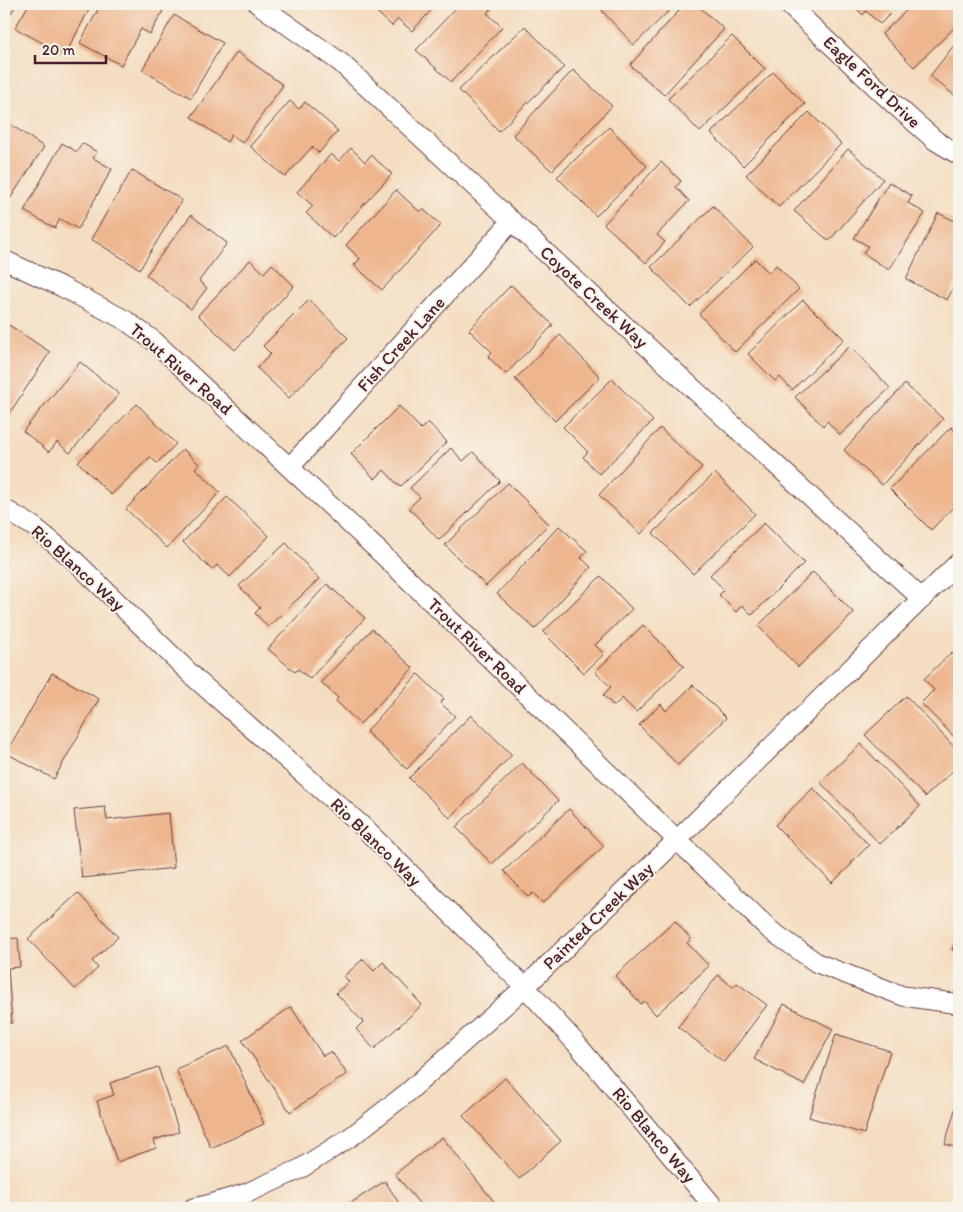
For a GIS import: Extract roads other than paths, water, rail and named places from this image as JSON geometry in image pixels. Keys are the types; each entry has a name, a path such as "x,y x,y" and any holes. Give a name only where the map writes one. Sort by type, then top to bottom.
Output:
{"street":[{"name":"Coyote Creek Way","path":"258,4 340,62 922,599"},
{"name":"Eagle Ford Drive","path":"788,4 929,135 959,155"},
{"name":"Fish Creek Lane","path":"290,467 512,221"},
{"name":"Trout River Road","path":"4,260 62,287 124,320 154,341 382,554 770,930 817,962 903,996 959,1004"},
{"name":"Rio Blanco Way","path":"4,509 33,526 72,558 197,680 360,824 525,987 575,1042 715,1208"},
{"name":"Painted Creek Way","path":"193,1208 247,1192 300,1168 352,1136 407,1092 525,987 959,562"}]}
